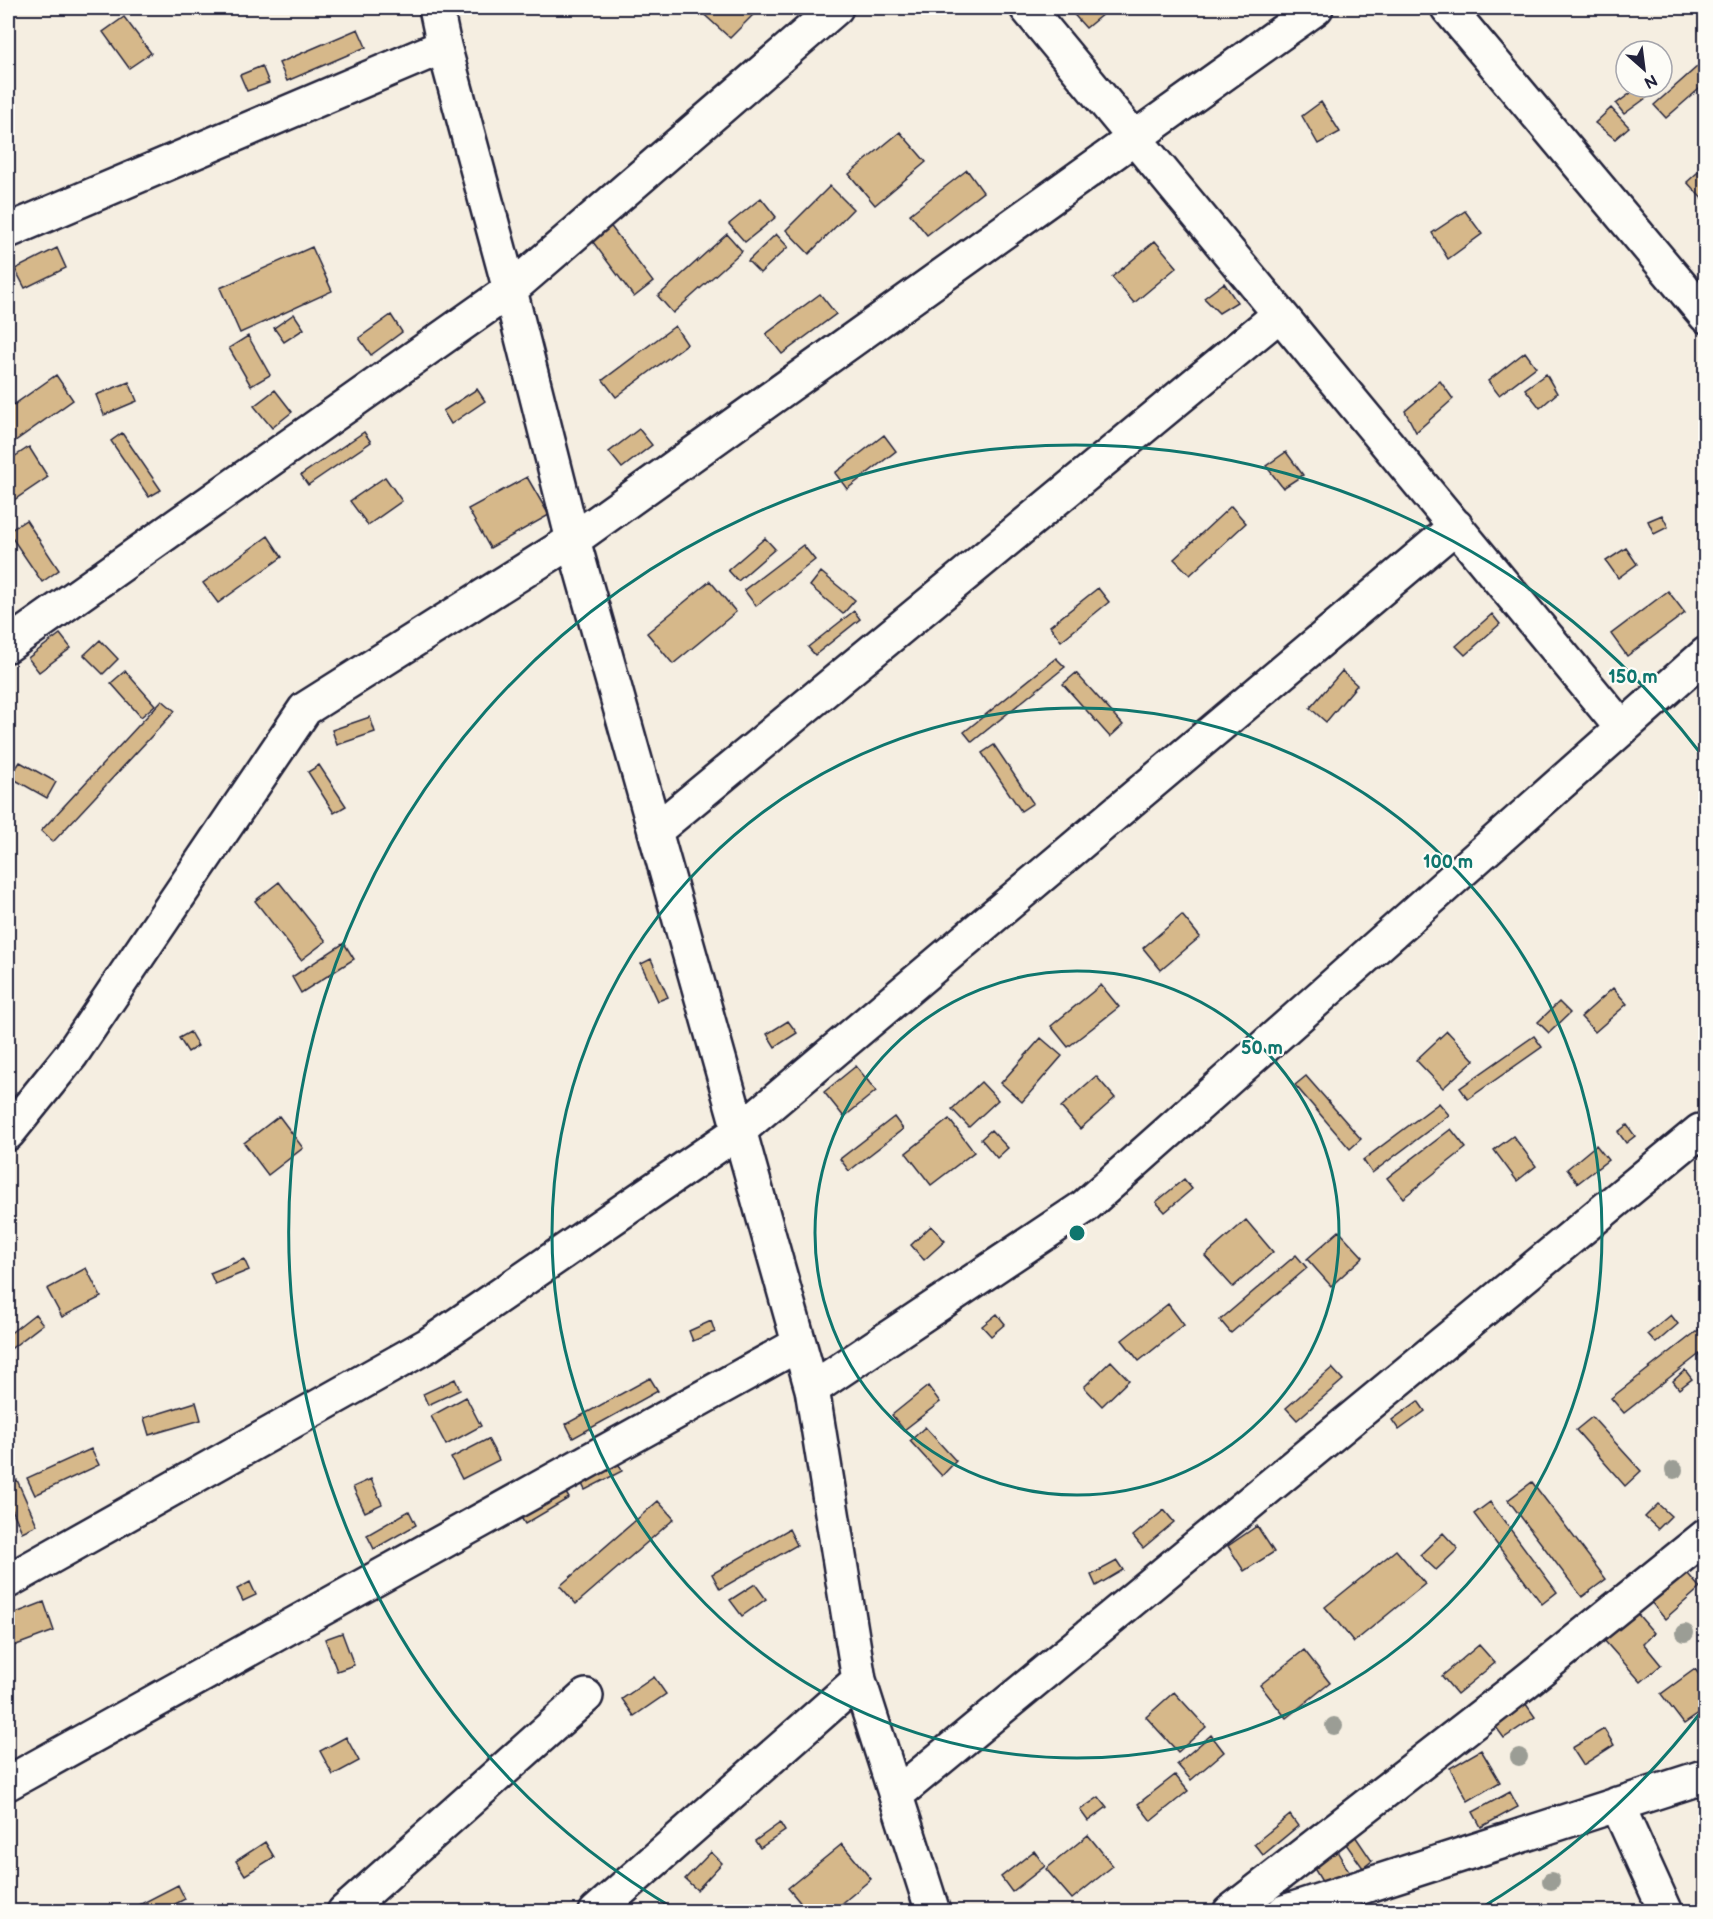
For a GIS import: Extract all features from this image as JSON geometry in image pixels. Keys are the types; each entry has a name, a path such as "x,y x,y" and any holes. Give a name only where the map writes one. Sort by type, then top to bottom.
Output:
{"street":[{"path":"437,8 444,46 510,290 573,540 812,1389 859,1680 933,1911"},
{"path":"8,645 510,290 836,8"},
{"path":"1027,8 1622,728"},
{"path":"8,1133 71,1055 305,709 573,540 1316,8"},
{"path":"1448,8 1706,316"},
{"path":"8,231 444,46"},
{"path":"655,831 1280,314"},
{"path":"8,1581 428,1345 739,1131 1456,526"},
{"path":"812,1389 1084,1207 1706,654"},
{"path":"896,1795 1700,1131 1706,1138"},
{"path":"8,1783 799,1344"},
{"path":"1230,1911 1524,1683 1706,1536"},
{"path":"596,1911 859,1680"},
{"path":"344,1911 586,1696"},
{"path":"1284,1911 1706,1776"},
{"path":"1617,1804 1666,1911"}],"building":[{"path":"697,8 741,8 753,15 730,38"},
{"path":"1068,8 1110,8 1086,28"},
{"path":"124,17 151,53 129,68 103,32"},
{"path":"358,29 366,47 287,81 279,63"},
{"path":"1706,59 1706,83 1666,118 1654,105 1661,99 1674,99 1674,87"},
{"path":"262,66 269,83 247,91 240,75"},
{"path":"1623,99 1645,99 1624,114 1616,104"},
{"path":"1321,102 1340,132 1318,144 1302,116"},
{"path":"1611,108 1629,127 1615,139 1595,123"},
{"path":"900,132 926,162 875,205 849,174"},
{"path":"1706,165 1706,202 1705,202 1687,182"},
{"path":"967,170 983,192 927,235 910,214"},
{"path":"830,186 853,209 809,254 786,230"},
{"path":"761,198 776,217 745,242 729,224"},
{"path":"1465,211 1482,234 1448,259 1432,233"},
{"path":"606,220 653,282 634,297 587,234"},
{"path":"727,234 742,251 673,313 658,296"},
{"path":"776,234 788,247 760,273 748,261"},
{"path":"1155,241 1177,267 1134,303 1112,277"},
{"path":"312,247 332,291 240,333 220,288"},
{"path":"57,248 66,268 25,288 15,269"},
{"path":"1224,283 1237,302 1219,313 1204,298"},
{"path":"820,294 836,314 782,354 766,334"},
{"path":"294,314 304,329 284,342 274,328"},
{"path":"391,315 402,332 371,355 359,338"},
{"path":"675,326 687,344 616,397 603,380"},
{"path":"248,336 270,375 251,386 229,348"},
{"path":"1525,352 1536,367 1499,395 1488,381"},
{"path":"1546,374 1557,393 1540,408 1525,389"},
{"path":"56,375 73,400 8,446 8,409"},
{"path":"1440,381 1453,399 1416,432 1405,411"},
{"path":"129,382 137,401 104,415 96,395"},
{"path":"477,389 485,401 451,424 443,411"},
{"path":"275,390 292,412 272,428 254,406"},
{"path":"639,429 652,445 622,468 609,452"},
{"path":"364,432 371,442 308,485 301,475"},
{"path":"122,433 161,490 149,497 111,441"},
{"path":"884,435 896,451 847,489 835,473"},
{"path":"29,447 48,477 8,504 8,461"},
{"path":"1286,452 1303,475 1283,488 1266,466"},
{"path":"385,477 402,501 368,525 350,501"},
{"path":"527,477 549,515 490,548 468,509"},
{"path":"1231,506 1246,523 1190,575 1174,559"},
{"path":"1662,515 1668,527 1654,534 1648,521"},
{"path":"26,520 59,570 42,582 8,532"},
{"path":"268,536 282,557 218,603 203,583"},
{"path":"765,538 775,549 738,581 728,570"},
{"path":"803,545 815,560 756,606 744,590"},
{"path":"1626,548 1637,564 1618,578 1606,561"},
{"path":"821,572 855,600 843,614 810,586"},
{"path":"710,581 736,612 673,664 647,633"},
{"path":"1098,588 1109,602 1061,641 1050,626"},
{"path":"1668,591 1685,613 1627,656 1611,634"},
{"path":"854,611 860,619 815,655 808,647"},
{"path":"1492,614 1500,624 1465,655 1456,646"},
{"path":"60,634 71,648 39,672 28,658"},
{"path":"100,640 118,659 103,674 84,655"},
{"path":"1056,658 1065,667 972,742 964,732"},
{"path":"125,671 155,705 141,717 111,683"},
{"path":"1342,671 1357,685 1326,722 1310,708"},
{"path":"1076,673 1123,725 1110,737 1063,684"},
{"path":"162,700 175,711 53,842 41,831"},
{"path":"370,717 375,732 337,745 332,730"},
{"path":"994,745 1033,803 1021,811 982,753"},
{"path":"20,762 56,782 47,798 10,777"},
{"path":"319,765 346,806 334,813 308,772"},
{"path":"279,882 326,941 301,960 255,901"},
{"path":"1182,915 1200,937 1161,970 1143,948"},
{"path":"344,943 354,959 301,993 292,977"},
{"path":"651,959 668,997 658,1001 641,964"},
{"path":"1101,985 1119,1007 1068,1047 1051,1026"},
{"path":"1613,988 1627,1004 1595,1032 1581,1017"},
{"path":"1559,1002 1570,1013 1549,1033 1538,1022"},
{"path":"788,1021 797,1033 775,1047 767,1034"},
{"path":"1447,1031 1474,1060 1443,1088 1416,1060"},
{"path":"190,1032 198,1046 188,1052 179,1038"},
{"path":"1534,1036 1542,1047 1468,1099 1460,1088"},
{"path":"1041,1038 1062,1056 1022,1102 1001,1083"},
{"path":"856,1066 876,1091 844,1117 824,1092"},
{"path":"1096,1076 1115,1098 1080,1129 1061,1107"},
{"path":"1306,1076 1361,1139 1350,1149 1295,1085"},
{"path":"981,1082 998,1100 969,1127 952,1109"},
{"path":"1439,1103 1449,1115 1372,1173 1363,1160"},
{"path":"279,1116 303,1148 268,1175 244,1143"},
{"path":"894,1117 903,1129 849,1171 840,1159"},
{"path":"949,1119 974,1152 931,1185 906,1153"},
{"path":"1627,1125 1635,1136 1626,1143 1618,1132"},
{"path":"1451,1129 1466,1148 1403,1198 1387,1178"},
{"path":"991,1130 1008,1148 997,1158 981,1139"},
{"path":"1513,1136 1536,1166 1517,1181 1494,1150"},
{"path":"1596,1145 1608,1160 1578,1183 1567,1169"},
{"path":"1184,1179 1192,1189 1165,1212 1156,1202"},
{"path":"1246,1220 1273,1252 1233,1287 1205,1256"},
{"path":"931,1226 945,1241 924,1260 911,1245"},
{"path":"1339,1231 1363,1257 1331,1286 1307,1259"},
{"path":"1296,1255 1307,1268 1231,1333 1220,1320"},
{"path":"244,1259 249,1270 215,1284 210,1273"},
{"path":"86,1268 101,1297 62,1317 47,1289"},
{"path":"1168,1304 1184,1325 1139,1361 1122,1340"},
{"path":"35,1314 43,1324 8,1351 8,1335"},
{"path":"997,1314 1005,1324 991,1336 982,1326"},
{"path":"1671,1315 1678,1324 1656,1343 1648,1334"},
{"path":"711,1321 715,1332 693,1341 689,1331"},
{"path":"1706,1324 1706,1349 1624,1413 1611,1398"},
{"path":"1111,1361 1129,1380 1102,1406 1084,1387"},
{"path":"1332,1368 1343,1380 1297,1420 1286,1408"},
{"path":"1685,1370 1692,1379 1679,1389 1673,1381"},
{"path":"650,1378 658,1391 573,1438 566,1424"},
{"path":"455,1379 460,1390 428,1405 423,1394"},
{"path":"928,1386 940,1402 904,1430 892,1415"},
{"path":"466,1397 481,1426 446,1445 431,1416"},
{"path":"1418,1401 1425,1411 1399,1430 1392,1420"},
{"path":"196,1402 201,1420 149,1435 144,1418"},
{"path":"1592,1417 1641,1471 1625,1486 1576,1430"},
{"path":"925,1427 956,1461 942,1476 910,1441"},
{"path":"488,1439 499,1460 462,1479 451,1458"},
{"path":"91,1449 99,1465 35,1495 27,1478"},
{"path":"615,1457 622,1471 585,1490 578,1476"},
{"path":"371,1479 382,1504 365,1512 353,1487"},
{"path":"17,1480 37,1525 22,1532 8,1500 8,1484"},
{"path":"1532,1482 1606,1579 1582,1597 1508,1500"},
{"path":"561,1485 569,1498 525,1524 517,1511"},
{"path":"658,1501 674,1519 576,1604 560,1586"},
{"path":"1490,1502 1557,1592 1542,1604 1474,1514"},
{"path":"1658,1504 1671,1516 1658,1529 1645,1517"},
{"path":"1164,1510 1174,1522 1143,1548 1133,1536"},
{"path":"409,1511 416,1525 374,1549 367,1535"},
{"path":"1257,1526 1274,1552 1244,1571 1228,1546"},
{"path":"789,1529 797,1545 720,1589 712,1574"},
{"path":"1443,1533 1458,1549 1436,1570 1420,1555"},
{"path":"1396,1550 1425,1584 1354,1642 1325,1607"},
{"path":"1117,1561 1123,1570 1096,1586 1091,1575"},
{"path":"1682,1567 1700,1588 1665,1619 1647,1597"},
{"path":"250,1582 256,1595 243,1601 237,1589"},
{"path":"755,1584 766,1599 742,1616 730,1600"},
{"path":"44,1602 54,1631 11,1647 8,1636 8,1616"},
{"path":"1635,1611 1654,1633 1643,1643 1661,1665 1641,1682 1603,1639"},
{"path":"342,1633 354,1665 337,1671 325,1639"},
{"path":"1479,1645 1495,1663 1457,1694 1442,1676"},
{"path":"1304,1650 1330,1683 1286,1718 1260,1685"},
{"path":"1695,1669 1706,1684 1706,1709 1684,1724 1661,1694"},
{"path":"654,1677 666,1694 634,1716 622,1699"},
{"path":"1174,1692 1206,1727 1178,1752 1146,1717"},
{"path":"1521,1697 1535,1717 1504,1738 1490,1719"},
{"path":"1604,1729 1614,1745 1583,1765 1572,1748"},
{"path":"1211,1735 1224,1752 1191,1780 1177,1764"},
{"path":"346,1737 359,1761 333,1775 320,1751"},
{"path":"1481,1750 1500,1782 1468,1801 1450,1768"},
{"path":"1175,1775 1188,1791 1151,1821 1138,1804"},
{"path":"1510,1792 1518,1807 1481,1827 1473,1812"},
{"path":"1099,1797 1107,1807 1088,1821 1080,1810"},
{"path":"1290,1815 1298,1826 1263,1855 1254,1844"},
{"path":"780,1823 785,1831 760,1848 755,1841"},
{"path":"1351,1830 1372,1861 1363,1868 1341,1837"},
{"path":"1088,1835 1113,1866 1072,1899 1046,1869"},
{"path":"265,1842 274,1857 245,1875 236,1861"},
{"path":"842,1844 871,1879 832,1912 808,1912 788,1888"},
{"path":"1034,1851 1045,1866 1012,1892 1001,1877"},
{"path":"1337,1851 1352,1877 1327,1890 1312,1865"},
{"path":"711,1852 722,1863 697,1890 685,1879"},
{"path":"178,1885 185,1899 160,1912 142,1912 139,1905"}]}
